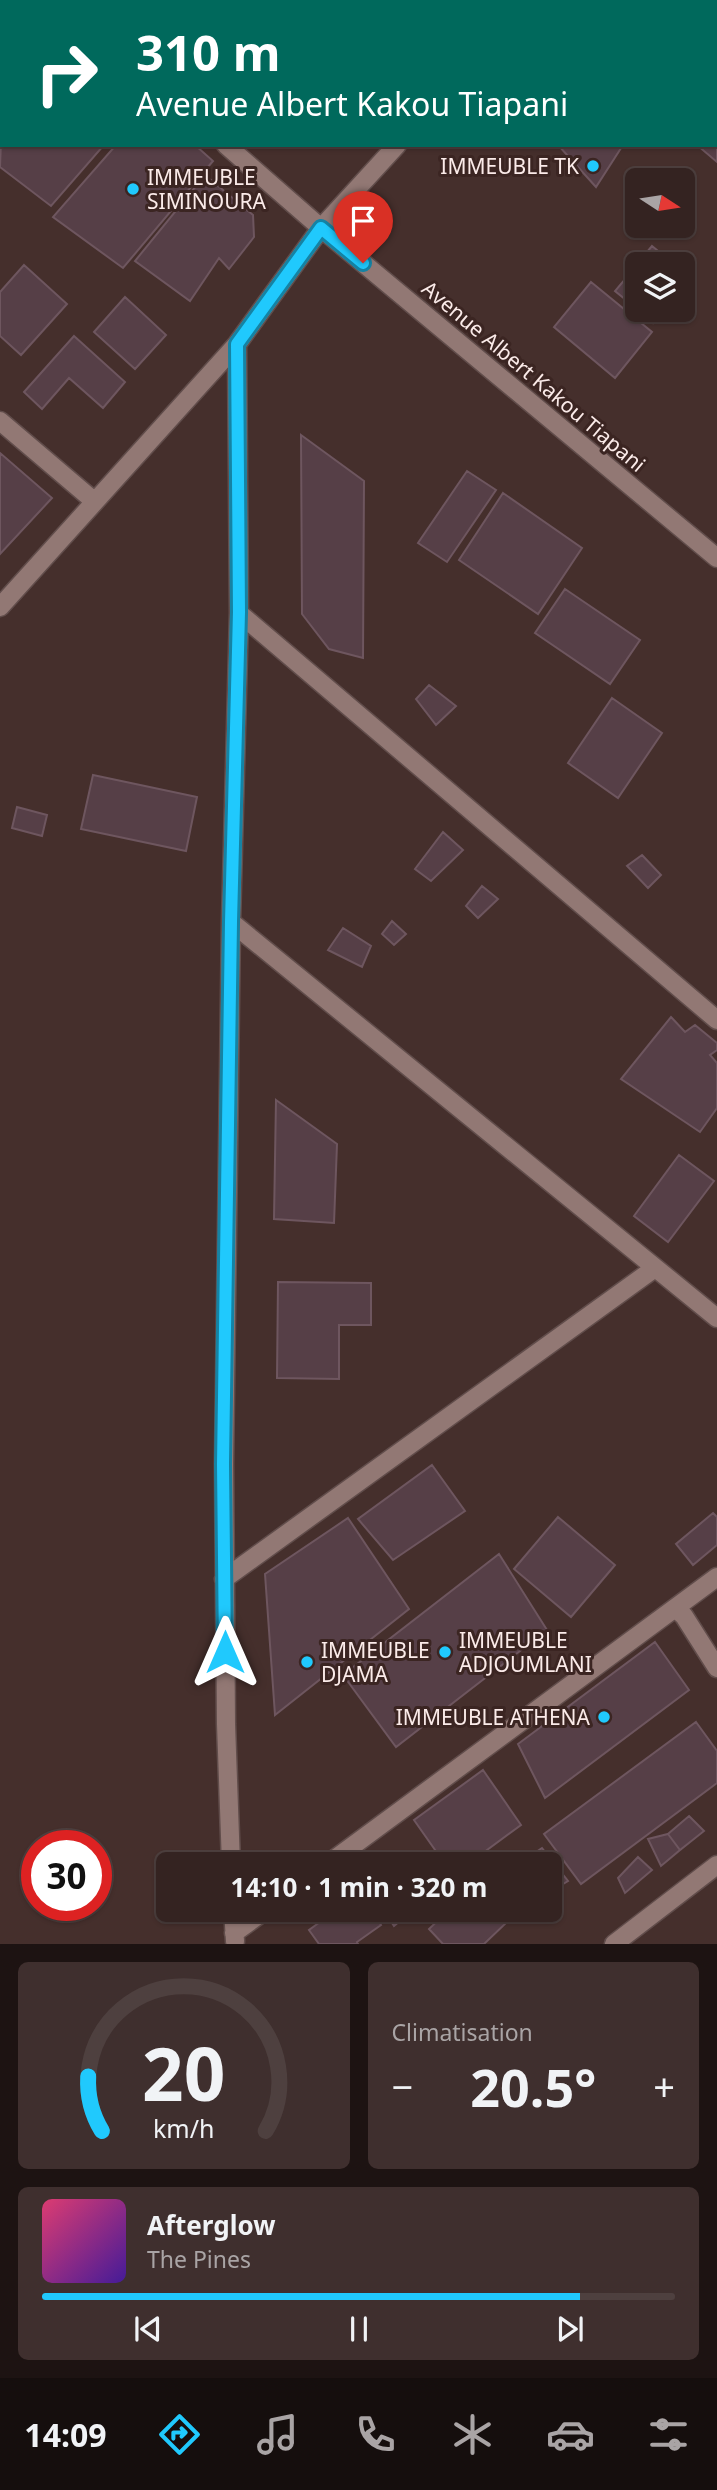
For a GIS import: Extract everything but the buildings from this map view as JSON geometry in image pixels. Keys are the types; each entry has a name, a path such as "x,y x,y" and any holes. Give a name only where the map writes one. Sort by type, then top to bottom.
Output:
{"street":[{"name":"Avenue Albert Kakou Tiapani","path":"228,147 321,228 717,558"},
{"path":"0,607 237,344 321,228 395,147"},
{"path":"231,1852 223,1464 231,922 239,612 237,344"},
{"path":"0,421 94,501"},
{"path":"239,612 717,1020"},
{"path":"231,922 717,1318"},
{"path":"224,1579 655,1268"},
{"path":"344,1852 717,1577"},
{"path":"675,1608 684,1616 717,1668"},
{"path":"614,1944 717,1865"},
{"path":"234,1939 253,1922"}],"place":[{"name":"IMMEUBLE TK","path":"593,166"},
{"name":"IMMEUBLE SIMINOURA","path":"133,189"},
{"name":"IMMEUBLE ADJOUMLANI","path":"445,1652"},
{"name":"IMMEUBLE DJAMA","path":"307,1662"},
{"name":"IMMEUBLE ATHENA","path":"604,1717"}],"route":[{"path":"225,1652 223,1464 231,922 239,612 237,344 321,228 363,263"}]}
